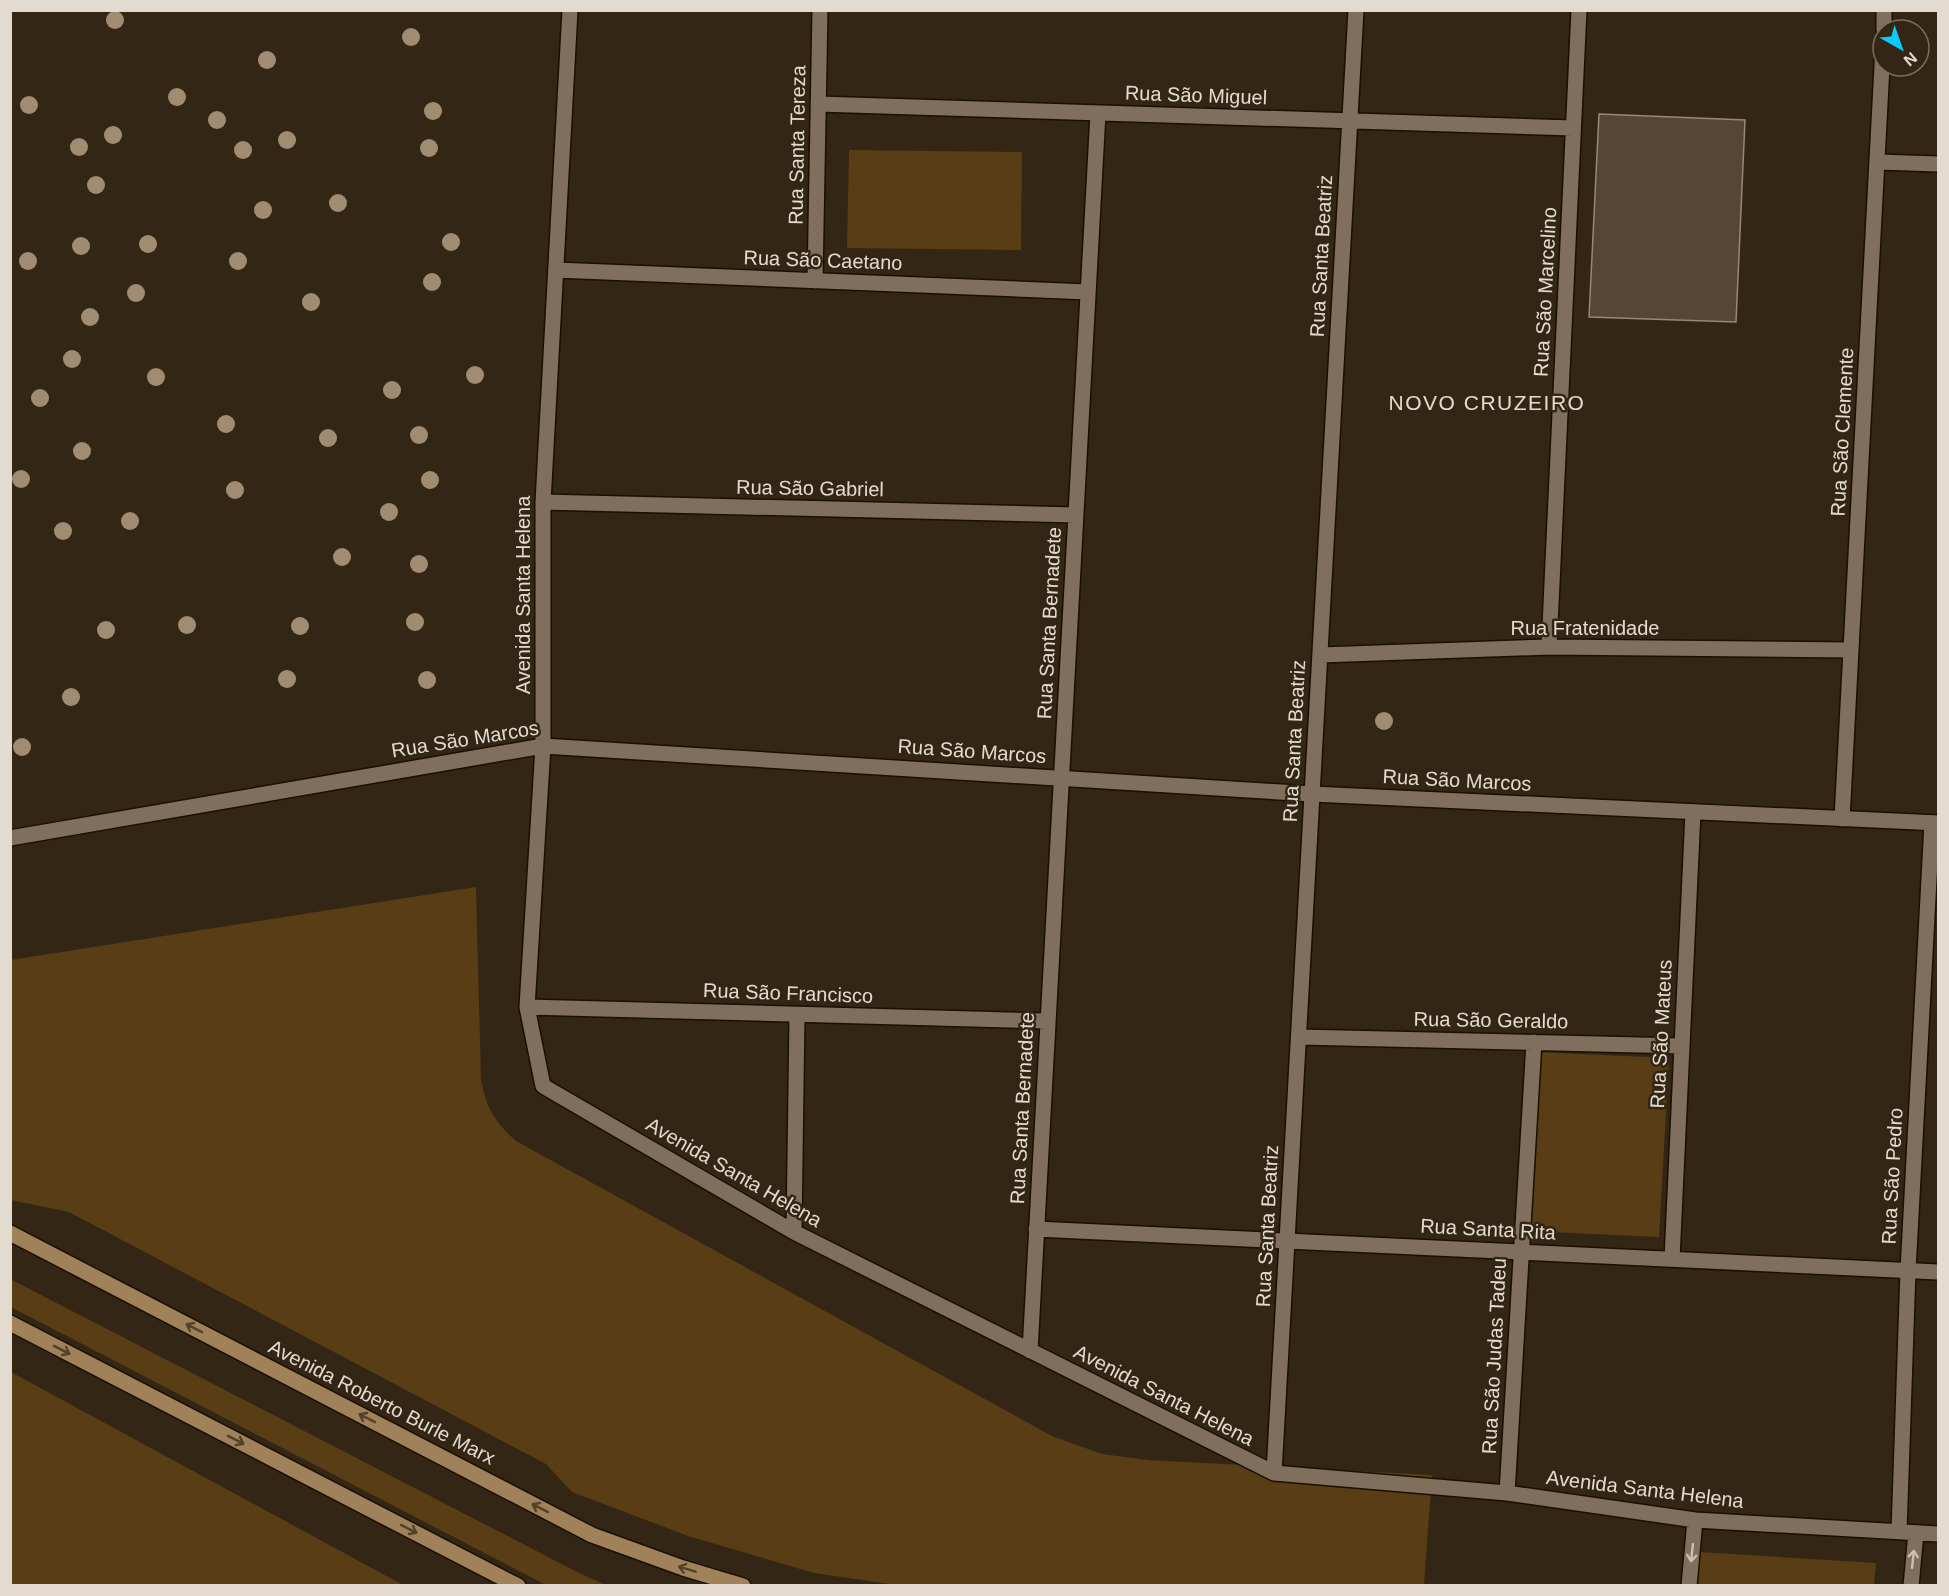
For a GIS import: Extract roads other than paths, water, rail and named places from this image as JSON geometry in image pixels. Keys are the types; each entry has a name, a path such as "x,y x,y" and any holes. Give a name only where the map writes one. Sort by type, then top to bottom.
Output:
{"main road":[{"name":"Avenida Roberto Burle Marx","path":"10,1233 592,1535 682,1568 743,1586"},
{"path":"10,1323 518,1586"}],"street":[{"name":"Avenida Santa Helena","path":"570,10 543,502 543,746 527,1007 543,1086 794,1232 1274,1473 1507,1492 1695,1520 1938,1534"},
{"name":"Rua Santa Tereza","path":"815,281 820,10"},
{"name":"Rua Santa Beatriz","path":"1274,1473 1356,10"},
{"name":"Rua São Marcelino","path":"1549,647 1579,10"},
{"name":"Rua São Clemente","path":"1842,819 1882,78"},
{"name":"Rua São Miguel","path":"818,104 1573,128"},
{"name":"Rua Santa Bernadete","path":"1030,1351 1098,113"},
{"path":"1878,162 1938,164"},
{"name":"Rua São Caetano","path":"556,270 1088,292"},
{"name":"Rua São Gabriel","path":"543,502 1076,515"},
{"name":"Rua Fratenidade","path":"1320,655 1549,647 1850,650"},
{"name":"Rua São Marcos","path":"10,838 543,746 1312,794 1935,823"},
{"name":"Rua São Mateus","path":"1672,1259 1693,812"},
{"name":"Rua São Pedro","path":"1899,1532 1908,1271 1935,823"},
{"name":"Rua São Francisco","path":"527,1007 1048,1022"},
{"path":"794,1232 797,1015"},
{"name":"Rua São Geraldo","path":"1299,1037 1682,1046"},
{"name":"Rua São Judas Tadeu","path":"1507,1492 1534,1042"},
{"name":"Rua Santa Rita","path":"1036,1229 1938,1272"},
{"path":"1689,1586 1695,1520"},
{"path":"1911,1586 1916,1533"}],"district":[{"name":"NOVO CRUZEIRO","path":"1487,403"}]}
